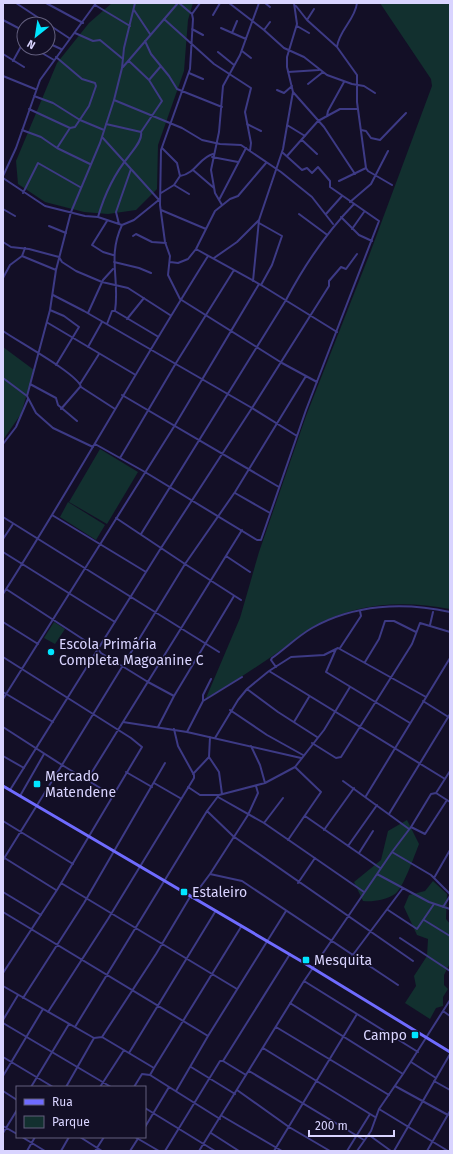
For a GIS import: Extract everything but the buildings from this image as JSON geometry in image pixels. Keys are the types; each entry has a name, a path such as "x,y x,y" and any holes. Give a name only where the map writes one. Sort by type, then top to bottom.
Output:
{"street":[{"path":"16,3 69,38"},
{"path":"46,3 83,23"},
{"path":"135,3 124,48 122,68 114,100 102,137 80,186 71,212 56,270 50,310 27,396 36,414 53,428 120,458 257,540 261,540 296,436 379,221 330,187 330,180 318,167 312,173 307,168 302,170 282,152"},
{"path":"122,68 150,34 179,3 192,14"},
{"path":"200,3 192,14 189,73 162,148 159,199 166,244 170,251 168,275 180,300 282,363 317,382"},
{"path":"213,15 220,3"},
{"path":"229,3 288,50 304,57 323,72 344,81 364,86 375,93"},
{"path":"222,205 214,188 211,170 212,157 222,107 223,84 230,76 242,51 259,3"},
{"path":"265,3 270,7"},
{"path":"294,3 307,20 338,47 358,75 356,85 358,109 366,168 376,176 392,185"},
{"path":"338,47 339,39 353,17 356,3"},
{"path":"130,26 95,4 83,23 69,38 35,89 22,130 3,176 24,193 45,206 98,217 122,225 134,220 159,199"},
{"path":"253,281 259,222 277,169 288,126 293,92 288,72 288,50 296,26 296,6"},
{"path":"307,20 314,9"},
{"path":"134,10 150,34"},
{"path":"164,19 191,44 230,76 251,88 245,112 251,143 250,151"},
{"path":"3,20 16,27"},
{"path":"232,33 237,21"},
{"path":"264,30 270,22"},
{"path":"296,26 309,33"},
{"path":"221,28 246,39"},
{"path":"192,29 203,35"},
{"path":"75,33 93,41 100,40 123,59"},
{"path":"145,41 151,54 176,89 222,107"},
{"path":"56,47 61,50"},
{"path":"242,51 251,58"},
{"path":"218,52 234,65"},
{"path":"3,54 13,62 24,67"},
{"path":"13,62 16,56"},
{"path":"48,56 55,59 82,79 96,84 92,101 75,127 70,128 57,148"},
{"path":"98,217 100,206 124,162 140,140 141,132 161,99 149,80 129,61"},
{"path":"149,80 160,66"},
{"path":"288,72 320,70"},
{"path":"308,84 323,72"},
{"path":"189,73 203,79"},
{"path":"3,76 35,89"},
{"path":"327,116 328,111 344,81"},
{"path":"277,90 284,93 292,86"},
{"path":"293,92 324,127 355,174"},
{"path":"33,96 38,96 53,103 80,120 104,130"},
{"path":"114,100 171,124 199,139 216,143 236,144 246,148 266,163 277,169 312,197 334,224"},
{"path":"29,109 70,128"},
{"path":"288,156 318,121 340,109 358,109"},
{"path":"361,130 366,131 374,139 382,139 396,121 406,113"},
{"path":"106,124 141,132"},
{"path":"247,124 261,131"},
{"path":"288,126 306,136"},
{"path":"22,130 41,137 57,148 90,164"},
{"path":"102,137 159,199"},
{"path":"302,140 317,154"},
{"path":"162,148 177,163 180,176"},
{"path":"219,200 232,178 238,162 246,148"},
{"path":"350,202 368,187 376,176 388,150"},
{"path":"160,193 174,185 180,176 192,170 205,157 213,154"},
{"path":"212,157 238,162"},
{"path":"24,193 38,163 80,186"},
{"path":"170,262 178,263 188,259 196,249 216,210 238,196 266,163"},
{"path":"339,181 366,168"},
{"path":"119,224 116,212 131,169"},
{"path":"192,170 214,188"},
{"path":"174,185 189,194"},
{"path":"326,214 342,196"},
{"path":"141,534 198,439 326,234 354,204"},
{"path":"3,209 15,216"},
{"path":"161,210 206,229"},
{"path":"352,229 364,212"},
{"path":"299,214 326,234"},
{"path":"341,217 352,229 372,241"},
{"path":"107,221 92,245 103,252 114,255"},
{"path":"214,258 237,242 259,222"},
{"path":"3,699 175,425 202,378 272,265 282,236 259,222"},
{"path":"115,311 117,285 113,262 122,225"},
{"path":"49,226 66,233"},
{"path":"133,236 136,234 152,242 166,244"},
{"path":"3,242 11,247 25,248 59,257 72,269 102,282 128,288 170,314"},
{"path":"3,278 10,265 22,256 25,248"},
{"path":"196,249 286,300 337,332"},
{"path":"10,790 37,749 130,597 282,363 329,286 329,281 341,267 346,269 357,254"},
{"path":"22,256 56,270"},
{"path":"3,594 94,446 134,374 170,314 208,256"},
{"path":"113,262 140,268 151,273"},
{"path":"88,313 102,282 113,268"},
{"path":"120,458 176,363 234,270"},
{"path":"53,295 88,313 202,378 296,436"},
{"path":"127,319 144,298"},
{"path":"50,310 79,326 74,337 56,365"},
{"path":"106,324 112,311 115,311"},
{"path":"115,311 157,336"},
{"path":"47,322 134,374"},
{"path":"88,347 103,322"},
{"path":"3,331 56,365 80,386 115,409"},
{"path":"61,408 80,386 99,354"},
{"path":"57,890 4,858 185,564 235,492 306,376"},
{"path":"3,378 27,396"},
{"path":"30,384 56,398 58,406 77,421"},
{"path":"122,396 175,425 248,470 279,487"},
{"path":"3,444 16,427 28,399"},
{"path":"235,492 270,513"},
{"path":"52,515 146,572"},
{"path":"3,517 219,652"},
{"path":"116,518 241,600"},
{"path":"3,539 13,524"},
{"path":"87,780 242,530"},
{"path":"3,552 115,622"},
{"path":"226,555 250,572"},
{"path":"6,589 53,618 98,649 101,653 174,696"},
{"path":"158,727 174,696 206,645 234,596"},
{"path":"276,667 272,658 311,629 330,620 360,611 401,605 450,612"},
{"path":"340,648 360,616 360,611"},
{"path":"430,625 433,612"},
{"path":"365,662 377,643 385,621 389,620 416,632"},
{"path":"3,622 38,644"},
{"path":"312,743 336,758 339,758 414,640 420,623 450,632"},
{"path":"336,648 326,672 410,723"},
{"path":"215,738 230,710 247,689 269,671 291,657 324,655 336,648 340,648 426,697"},
{"path":"3,657 118,730 142,747 112,795 73,864 3,973"},
{"path":"366,796 450,658"},
{"path":"269,671 309,697 445,779"},
{"path":"203,701 242,676"},
{"path":"187,732 203,701 203,695 211,680"},
{"path":"188,787 200,795 219,796 265,783 294,767 317,737 350,687"},
{"path":"247,689 317,737"},
{"path":"3,692 53,722"},
{"path":"294,722 309,697"},
{"path":"388,814 449,716 423,701"},
{"path":"230,710 267,735 303,756"},
{"path":"123,722 174,729 301,758"},
{"path":"3,727 112,795"},
{"path":"48,1012 112,913 180,798 194,778 178,746 174,729"},
{"path":"75,1027 207,812 219,796 219,772 209,757 210,737"},
{"path":"251,746 261,768 265,783"},
{"path":"20,796 45,753"},
{"path":"3,756 24,768"},
{"path":"193,774 209,757"},
{"path":"23,998 56,944 84,903 86,897 165,763"},
{"path":"288,840 321,792 294,767"},
{"path":"200,1151 312,968 376,874 410,828 431,794 436,793 450,770"},
{"path":"126,772 152,787"},
{"path":"343,781 366,796 388,814 410,828 425,834 449,801 436,793"},
{"path":"154,784 180,798"},
{"path":"3,786 215,912 290,954 450,1053 424,1102 394,1151"},
{"path":"102,1037 191,897 210,874 233,836 248,815 258,793 256,786"},
{"path":"324,830 354,788"},
{"path":"219,796 248,815 264,823 364,892"},
{"path":"264,823 283,798"},
{"path":"348,846 377,805"},
{"path":"207,812 233,836 298,883 413,961"},
{"path":"305,816 381,868"},
{"path":"3,821 73,864"},
{"path":"359,853 373,831"},
{"path":"434,878 450,850"},
{"path":"392,852 434,878 450,895 443,907"},
{"path":"298,883 315,858"},
{"path":"446,858 450,861"},
{"path":"210,874 242,881 352,956 398,985"},
{"path":"376,874 434,904 450,909"},
{"path":"61,882 237,990"},
{"path":"352,956 403,888"},
{"path":"3,892 41,915"},
{"path":"388,910 416,929 424,920 434,904"},
{"path":"176,1092 208,1036 286,910"},
{"path":"129,1053 215,912"},
{"path":"3,916 4,913 208,1036"},
{"path":"424,920 450,935"},
{"path":"150,1074 241,927"},
{"path":"400,938 450,971"},
{"path":"165,1151 209,1078 220,1061 223,1061 290,954"},
{"path":"304,981 418,1052"},
{"path":"3,986 94,1038 102,1037 154,1068"},
{"path":"3,1020 18,995"},
{"path":"357,1151 369,1135 379,1109 418,1052 450,1000"},
{"path":"290,1003 403,1074"},
{"path":"3,1076 43,1010"},
{"path":"443,1011 450,1016"},
{"path":"274,1151 357,1014"},
{"path":"3,1023 109,1086"},
{"path":"32,1086 69,1024"},
{"path":"276,1026 389,1095"},
{"path":"67,1086 94,1038"},
{"path":"263,1048 375,1117"},
{"path":"101,1086 124,1050"},
{"path":"3,1057 50,1086"},
{"path":"223,1061 246,1075"},
{"path":"411,1062 450,1090"},
{"path":"190,1066 235,1094"},
{"path":"250,1071 364,1140"},
{"path":"135,1086 142,1074 150,1074 194,1104 220,1119"},
{"path":"395,1086 448,1117"},
{"path":"146,1125 169,1087"},
{"path":"237,1090 289,1127 330,1151"},
{"path":"3,1091 16,1099"},
{"path":"146,1109 215,1151"},
{"path":"379,1109 448,1151"},
{"path":"427,1151 448,1117 450,1111"},
{"path":"3,1133 16,1112"},
{"path":"347,1151 370,1114"},
{"path":"222,1116 282,1151"},
{"path":"3,1126 16,1133"},
{"path":"211,1132 239,1151"},
{"path":"369,1135 391,1151"},
{"path":"24,1138 45,1151"},
{"path":"27,1151 34,1138"},
{"path":"61,1151 68,1138"},
{"path":"82,1138 102,1151"},
{"path":"95,1151 103,1138"},
{"path":"130,1151 137,1138 159,1151"}],"green space":[{"path":"112,3 193,3 188,20 184,71 158,145 157,189 136,210 108,214 84,212 45,202 18,184 16,161 57,63 89,23"},
{"path":"380,3 450,3 450,609 432,606 396,604 344,613 311,628 255,668 206,698 240,618 259,552 306,416 370,253 432,86 431,79"},
{"path":"3,347 34,370 21,414 3,440"},
{"path":"100,449 138,472 107,524 69,502"},
{"path":"68,502 105,525 96,540 60,517"},
{"path":"54,622 65,629 55,644 44,638"},
{"path":"407,820 419,844 402,885 395,894 388,898 375,901 363,901 354,882 381,860 388,831"},
{"path":"433,881 447,894 446,919 450,924 450,963 444,975 444,985 448,989 443,997 443,1006 436,1008 430,1019 405,1003 416,986 414,976 427,956 428,939 417,935 404,907 409,895 425,891"}],"place":[{"name":"Escola Primária Completa Magoanine C","path":"51,652"},
{"name":"Mercado Matendene","path":"37,784"},
{"name":"Estaleiro","path":"184,892"},
{"name":"Mesquita","path":"306,960"},
{"name":"Campo","path":"415,1035"}]}
